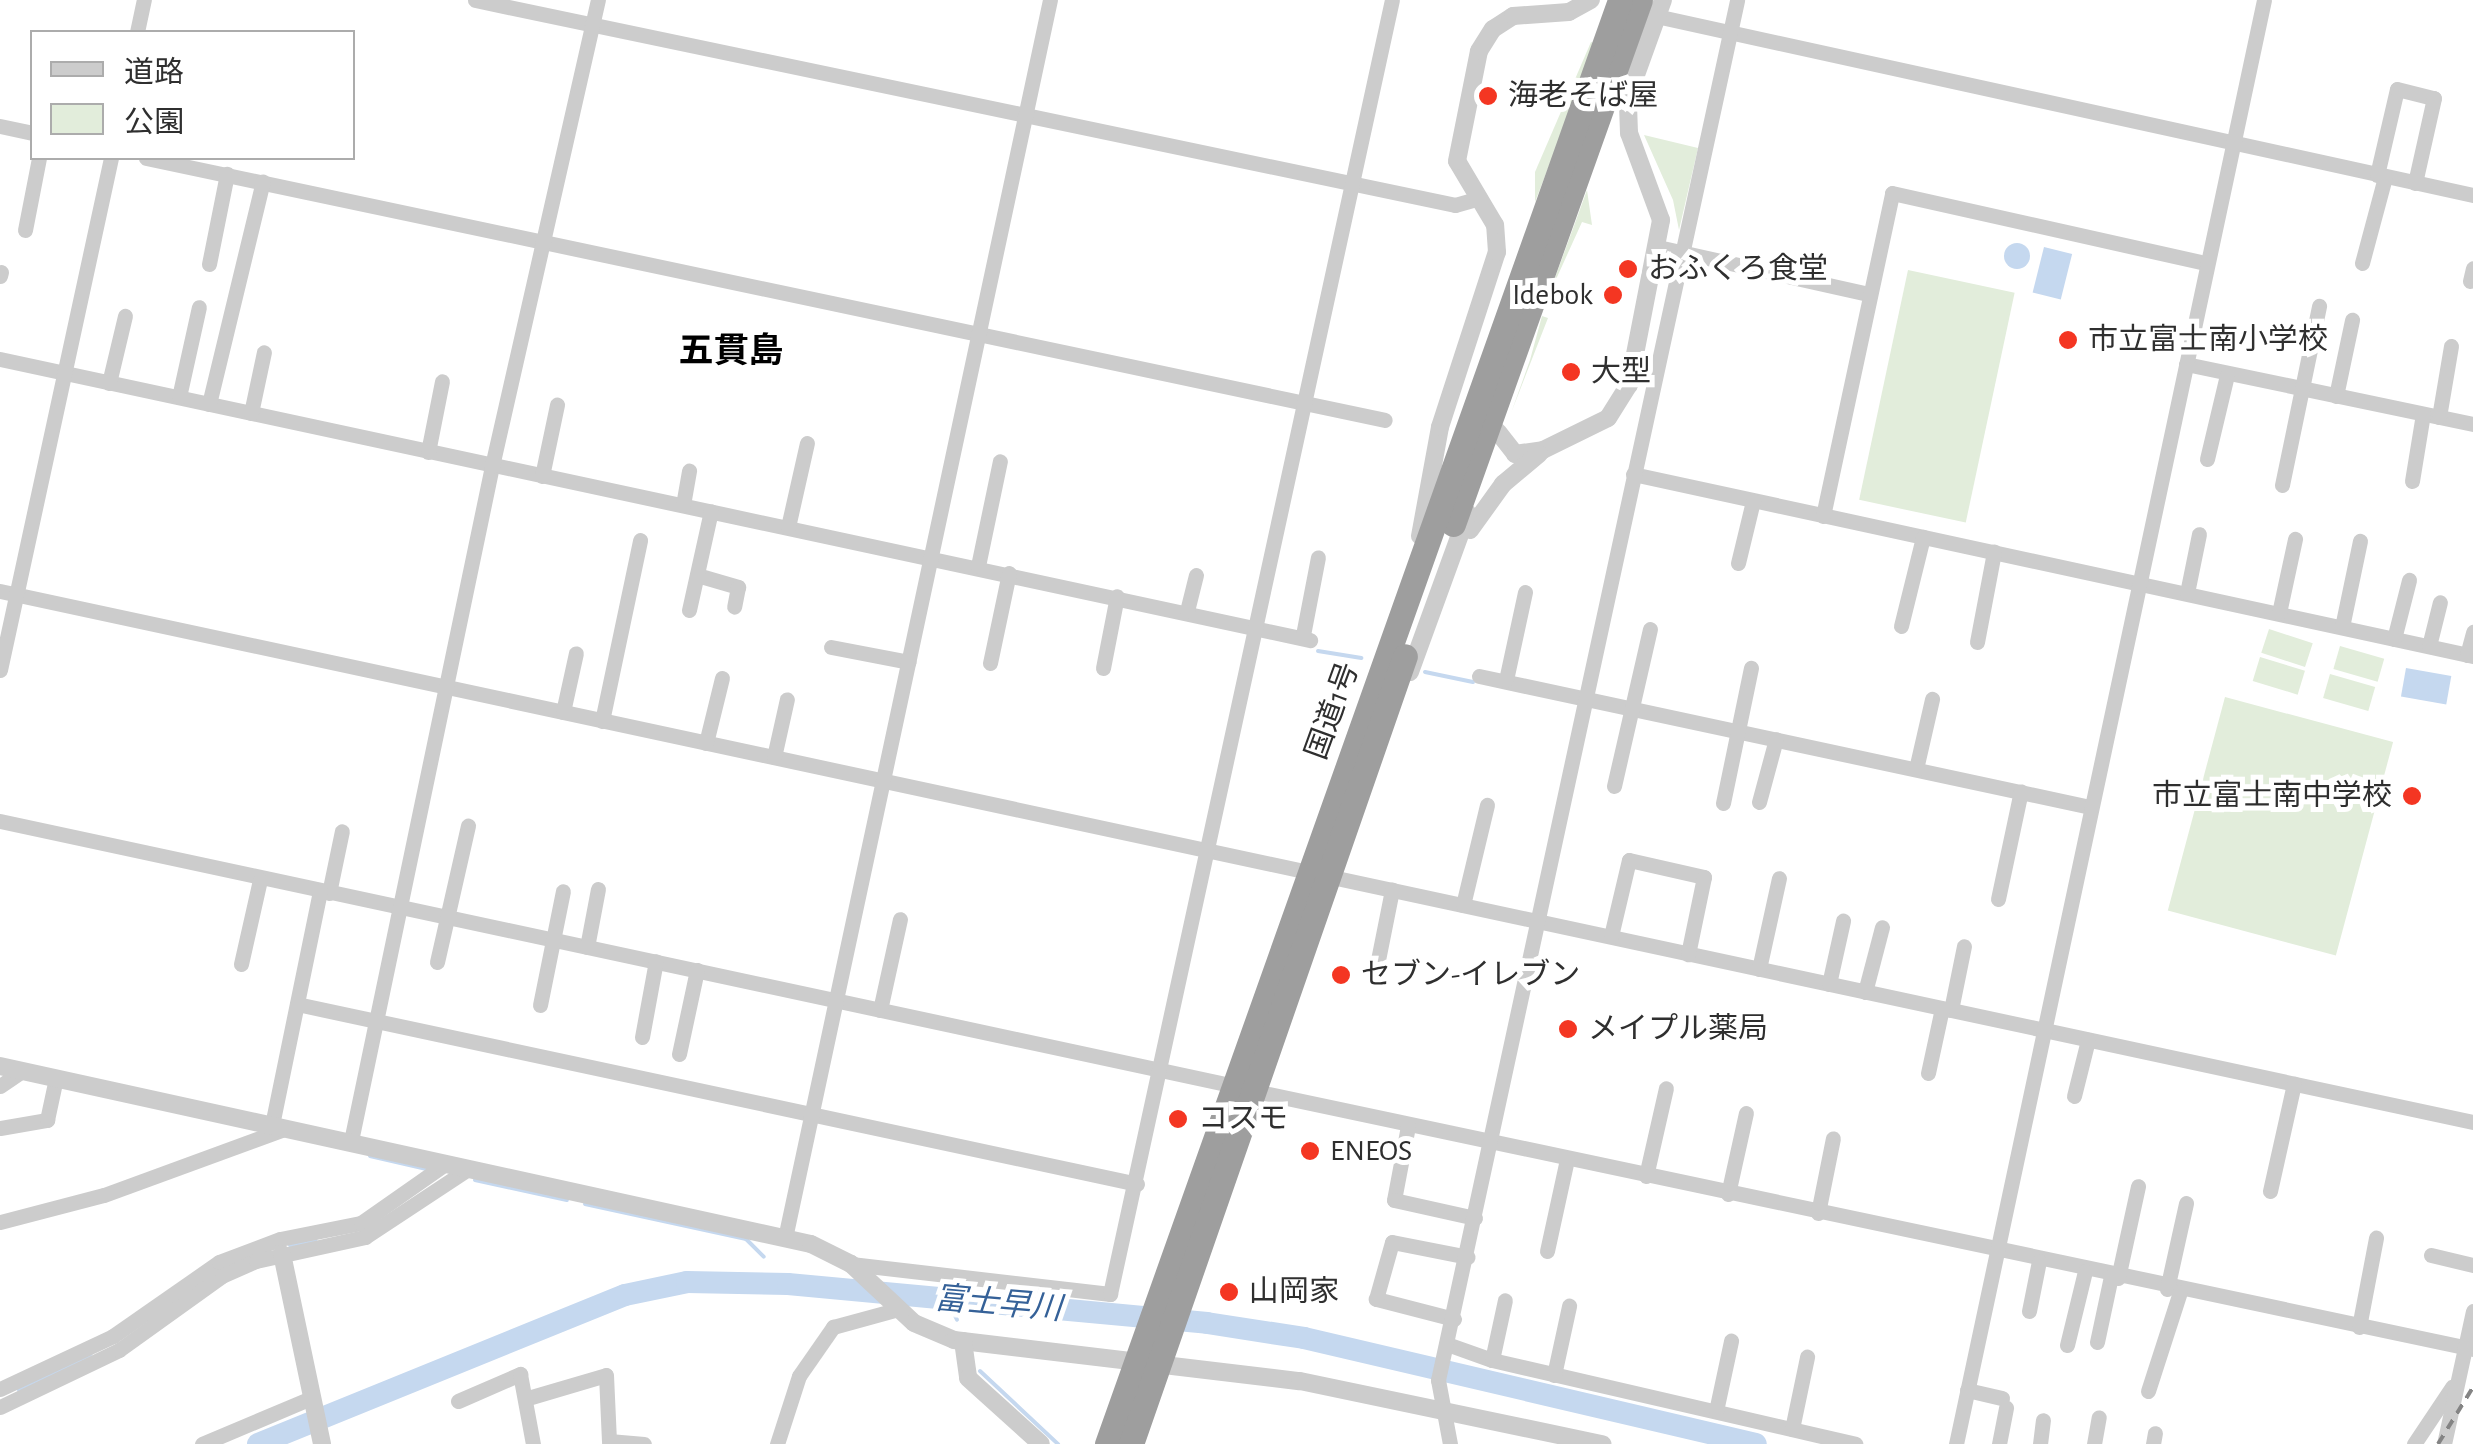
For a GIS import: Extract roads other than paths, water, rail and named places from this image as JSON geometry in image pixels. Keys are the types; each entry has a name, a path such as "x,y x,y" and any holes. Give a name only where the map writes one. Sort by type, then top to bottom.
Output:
{"highway":[{"name":"国道1号","path":"1108,1444 1168,1306 1320,876 1462,444 1620,0"},
{"name":"国道1号","path":"1320,876 1377,750 1544,270 1653,5"},
{"name":"国道1号","path":"1131,1444 1153,1348"}],"street":[{"path":"138,30 144,0"},
{"path":"475,0 1026,112 1455,205 1476,198"},
{"path":"351,1142 450,689 492,466 598,0"},
{"path":"785,1238 1050,0"},
{"path":"856,1269 1110,1294 1211,850 1392,0"},
{"path":"1408,601 1446,408 1498,252 1494,225 1460,174 1457,154 1484,40 1514,16 1591,0"},
{"path":"1450,1444 1438,1391 1446,1349 1736,0"},
{"path":"1956,1444 2264,0"},
{"path":"1438,596 1492,496 1544,450 1608,418 1624,398 1658,246 1660,212 1627,115 1653,5 1729,34 2473,195"},
{"path":"2362,263 2397,88 2434,98 2415,183"},
{"path":"0,126 30,133"},
{"path":"25,230 39,160"},
{"path":"0,670 8,593 64,373 111,160"},
{"path":"156,160 1385,420"},
{"path":"209,264 227,174"},
{"path":"209,404 263,181"},
{"path":"1823,516 1892,193 2206,264"},
{"path":"1658,246 1868,294"},
{"path":"1377,750 1498,432 1544,270"},
{"path":"2282,485 2319,306"},
{"path":"179,398 199,307"},
{"path":"110,383 125,316"},
{"path":"2336,396 2352,320"},
{"path":"2412,481 2451,346"},
{"path":"251,413 264,352"},
{"path":"0,359 1306,638 1318,556"},
{"path":"2186,364 2473,424"},
{"path":"2207,459 2227,374"},
{"path":"428,452 442,380"},
{"path":"542,476 557,405"},
{"path":"1446,408 1447,441 1462,444"},
{"path":"1498,432 1515,454 1544,450"},
{"path":"788,527 807,444"},
{"path":"978,566 1000,461"},
{"path":"683,505 689,471"},
{"path":"1634,474 2470,655 2473,632"},
{"path":"1738,563 1753,501"},
{"path":"689,610 710,511"},
{"path":"2188,593 2199,534"},
{"path":"1901,626 1922,537"},
{"path":"2279,613 2295,539"},
{"path":"602,720 640,540"},
{"path":"2342,627 2360,540"},
{"path":"1977,642 1994,552"},
{"path":"990,663 1009,573"},
{"path":"696,575 738,587 734,607"},
{"path":"1188,611 1196,575"},
{"path":"2394,638 2409,580"},
{"path":"1506,680 1525,592"},
{"path":"8,593 2473,1122"},
{"path":"1103,668 1116,596"},
{"path":"2429,646 2440,602"},
{"path":"1614,786 1650,629"},
{"path":"831,646 909,662"},
{"path":"563,712 576,653"},
{"path":"1722,803 1751,668"},
{"path":"1478,676 2090,807"},
{"path":"706,742 722,678"},
{"path":"1916,769 1932,698"},
{"path":"774,757 787,699"},
{"path":"1759,802 1776,738"},
{"path":"1998,900 2021,792"},
{"path":"1464,905 1487,805"},
{"path":"0,821 2174,1290 2470,1348"},
{"path":"438,962 468,825"},
{"path":"280,1127 297,1004 342,830"},
{"path":"1611,936 1628,860 1704,877 1688,954"},
{"path":"1759,969 1778,878"},
{"path":"241,964 260,880"},
{"path":"587,946 598,889"},
{"path":"1376,970 1392,890"},
{"path":"540,1006 563,891"},
{"path":"880,1010 900,918"},
{"path":"1829,984 1843,921"},
{"path":"1866,992 1882,927"},
{"path":"1928,1073 1964,946"},
{"path":"642,1037 656,962"},
{"path":"679,1054 698,970"},
{"path":"297,1004 1137,1184"},
{"path":"2074,1096 2088,1040"},
{"path":"0,1066 826,1248 856,1269 896,1313 963,1341 1153,1348 1602,1444"},
{"path":"0,1086 22,1071"},
{"path":"0,1128 47,1120 56,1078"},
{"path":"2270,1190 2294,1084"},
{"path":"1646,1176 1666,1088"},
{"path":"1728,1194 1746,1113"},
{"path":"1408,1126 1394,1200 1475,1218"},
{"path":"0,1222 104,1196 280,1127"},
{"path":"1818,1213 1833,1138"},
{"path":"1547,1251 1567,1159"},
{"path":"0,1388 113,1336 219,1262 361,1222 445,1164"},
{"path":"0,1407 119,1350 222,1276 281,1247 365,1237 468,1169"},
{"path":"2097,1342 2138,1186"},
{"path":"2148,1391 2174,1290 2186,1204"},
{"path":"2359,1328 2376,1238"},
{"path":"1454,1319 1376,1299 1392,1242 1468,1257"},
{"path":"281,1247 322,1444"},
{"path":"2431,1255 2473,1265"},
{"path":"2028,1312 2040,1261"},
{"path":"2067,1346 2084,1270"},
{"path":"1492,1360 1505,1300"},
{"path":"1554,1374 1569,1306"},
{"path":"2444,1444 2457,1380 2470,1348 2473,1311"},
{"path":"776,1444 798,1376 833,1327 848,1318 896,1313"},
{"path":"963,1341 968,1378 1041,1444"},
{"path":"1716,1412 1730,1341"},
{"path":"1446,1349 1855,1444"},
{"path":"1792,1430 1807,1357"},
{"path":"458,1401 515,1373 528,1398 533,1444"},
{"path":"528,1398 606,1375 609,1441 644,1444"},
{"path":"2414,1444 2457,1380"},
{"path":"1967,1390 2004,1403 1999,1444"},
{"path":"202,1444 311,1400"},
{"path":"2094,1444 2099,1417"},
{"path":"2040,1444 2043,1420"}],"water":[{"path":"2017,243 2026,247 2030,256 2026,265 2017,269 2008,265 2004,256 2008,247"},
{"path":"2044,247 2072,254 2061,300 2033,293"},
{"path":"2406,668 2451,676 2446,705 2401,697"},
{"path":"335,1408 339,1422 284,1444 247,1444"}],"waterway":[{"path":"1318,651 1361,658"},
{"path":"1425,672 1473,682"},
{"path":"370,1156 426,1169"},
{"path":"475,1180 567,1200"},
{"path":"585,1204 746,1239 764,1257"},
{"path":"290,1245 316,1240"},
{"name":"富士早川","path":"258,1444 625,1295 687,1282 788,1284 1207,1323 1304,1338 1756,1444"},
{"path":"947,1300 957,1320"},
{"path":"19,1390 91,1354"},
{"path":"980,1371 1058,1444"}],"railway":[{"path":"2438,1444 2473,1387"}],"place":[{"name":"海老そば屋","path":"1488,96"},
{"name":"おふくろ食堂","path":"1628,269"},
{"name":"Idebok","path":"1613,295"},
{"name":"市立富士南小学校","path":"2068,340"},
{"name":"大型","path":"1571,372"},
{"name":"市立富士南中学校","path":"2412,796"},
{"name":"セブン-イレブン","path":"1341,975"},
{"name":"メイプル薬局","path":"1568,1029"},
{"name":"コスモ","path":"1178,1119"},
{"name":"ENEOS","path":"1310,1151"},
{"name":"山岡家","path":"1229,1292"}],"district":[{"name":"五貫島","path":"731,352"}]}
